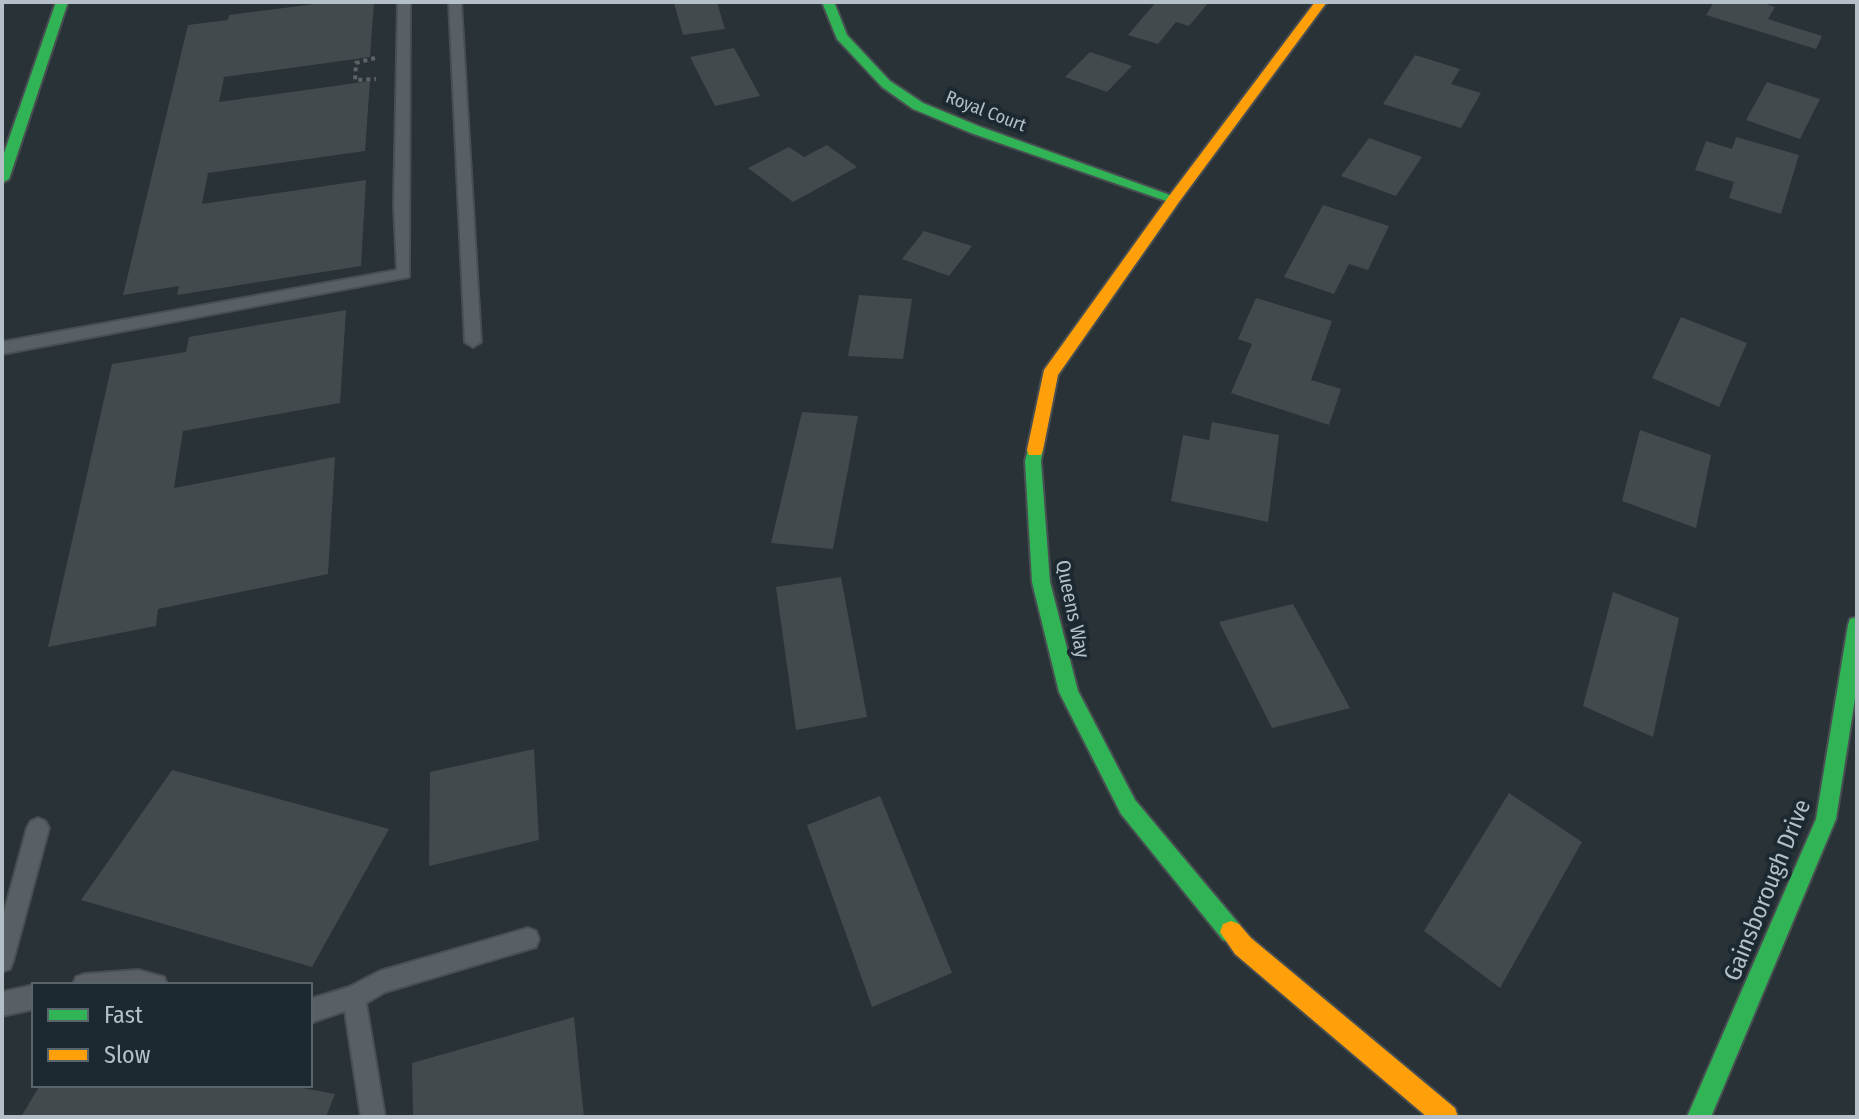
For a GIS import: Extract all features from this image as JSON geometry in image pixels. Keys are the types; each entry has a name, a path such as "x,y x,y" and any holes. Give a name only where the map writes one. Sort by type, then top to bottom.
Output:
{"street":[{"path":"2,179 62,2"},
{"name":"Royal Court","path":"828,2 841,36 886,84 918,106 976,130 1174,199"},
{"name":"Queens Way","path":"1321,2 1174,199 1050,374 1033,461 1041,582 1069,692 1128,807 1243,946 1446,1117"},
{"name":"Gainsborough Drive","path":"1699,1117 1826,819 1857,625"}],"lane":[{"path":"2,348 404,274 401,205 404,2"},
{"path":"455,2 473,342"},
{"path":"2,961 38,828"},
{"path":"312,1010 354,997 380,982 528,939"},
{"path":"92,983 149,983"},
{"path":"2,1004 32,997"},
{"path":"354,997 373,1117"}],"path":[{"path":"377,57 356,63 355,80 388,79"}],"building":[{"path":"331,2 374,2 370,57 224,77 219,102 370,81 365,151 208,173 202,204 366,180 361,266 177,295 179,286 123,295 188,25 228,20 229,15"},
{"path":"717,2 725,29 683,35 674,3"},
{"path":"1156,2 1209,2 1189,26 1176,22 1158,44 1128,35"},
{"path":"1714,2 1760,2 1775,7 1768,19 1822,36 1816,49 1706,15"},
{"path":"734,48 760,96 715,106 690,57"},
{"path":"1090,52 1132,66 1107,92 1065,77"},
{"path":"1415,55 1460,69 1451,84 1481,93 1461,128 1383,104"},
{"path":"1767,82 1820,99 1800,139 1746,120"},
{"path":"1736,137 1799,155 1781,214 1729,198 1734,182 1695,170 1706,141 1732,149"},
{"path":"1369,138 1422,157 1396,196 1341,176"},
{"path":"827,145 857,167 793,202 748,168 789,147 804,157"},
{"path":"1323,205 1389,226 1368,270 1349,264 1334,294 1284,277"},
{"path":"924,231 972,246 949,276 902,259"},
{"path":"859,295 912,299 903,359 848,356"},
{"path":"1256,298 1332,321 1311,380 1341,389 1329,425 1231,393 1252,344 1238,339"},
{"path":"346,310 340,403 183,431 174,488 335,457 328,574 158,609 156,626 48,647 112,364 186,352 189,337"},
{"path":"1681,317 1747,343 1719,407 1652,378"},
{"path":"802,412 858,416 833,549 771,543"},
{"path":"1212,422 1279,435 1268,522 1171,501 1183,435 1209,440"},
{"path":"1640,430 1711,455 1696,528 1622,501"},
{"path":"841,577 867,717 796,730 776,587"},
{"path":"1613,592 1679,618 1653,737 1583,706"},
{"path":"1293,604 1350,708 1272,728 1219,622"},
{"path":"534,749 539,840 429,866 430,772"},
{"path":"172,770 389,829 312,967 81,900"},
{"path":"1509,793 1582,842 1500,988 1424,931"},
{"path":"880,796 952,973 872,1007 807,825"},
{"path":"574,1017 584,1117 413,1117 412,1063"},
{"path":"39,1087 298,1087 335,1094 326,1117 21,1117"}],"traffic: fast":[{"path":"2,179 62,2"},
{"path":"828,2 841,36 886,84 918,106 976,130 1174,199"},
{"path":"1035,450 1033,461 1041,582 1069,692 1128,807 1231,932"},
{"path":"1699,1117 1826,819 1857,625"}],"traffic: slow":[{"path":"1035,450 1050,374 1174,199 1321,2"},
{"path":"1231,932 1243,946 1446,1117"}]}
